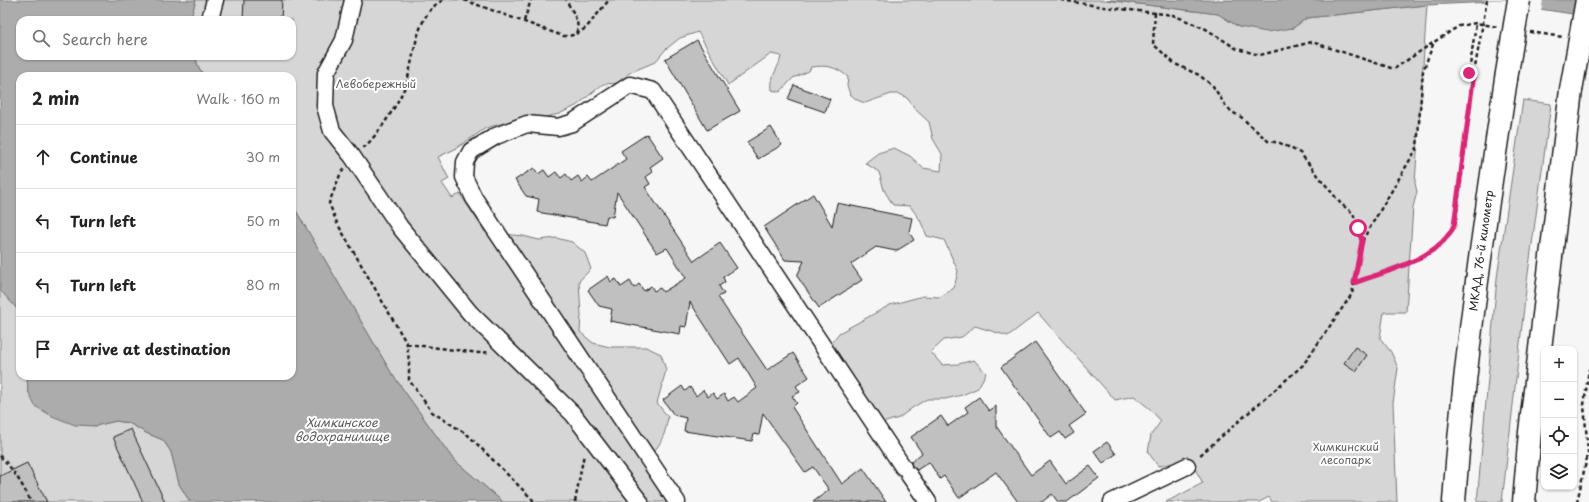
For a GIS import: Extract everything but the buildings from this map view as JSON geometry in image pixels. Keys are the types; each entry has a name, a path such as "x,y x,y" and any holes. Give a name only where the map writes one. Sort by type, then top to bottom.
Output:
{"highway":[{"name":"МКАД, 76-й километр","path":"1454,502 1458,437 1477,274 1519,0"},
{"path":"1524,502 1530,424 1571,90 1587,0"}],"lane":[{"path":"353,0 344,40 326,73 325,106 332,131 352,156 400,227 470,313 573,414 640,502"},
{"path":"678,502 474,198 464,177 465,162 471,151 496,136 527,124 558,128 572,123 630,85 653,91 928,502"},
{"path":"1112,502 1187,466"}],"path":[{"path":"444,0 431,7 422,20 406,84 400,98 367,145 352,156 340,175 329,203 337,223 407,344 409,380 432,412 468,434 535,502"},
{"path":"464,0 563,36 570,37 586,28 609,0"},
{"path":"524,21 531,0"},
{"path":"566,0 576,19 578,28 575,34"},
{"path":"1061,0 1104,7 1173,15 1206,29 1237,49 1260,55 1312,42 1394,69 1459,26 1476,23 1499,27"},
{"path":"1354,283 1408,263 1433,250 1451,233 1454,225 1474,73 1487,0"},
{"path":"1155,12 1154,44 1174,64 1199,75 1213,86 1225,105 1232,112 1242,117 1268,141 1280,143 1300,153 1341,204 1353,213 1362,241"},
{"path":"1474,73 1469,73 1476,23"},
{"path":"1529,31 1566,37"},
{"path":"1187,466 1303,365 1352,294 1362,241 1416,148 1423,72 1434,42"},
{"path":"407,344 479,353 508,350"},
{"path":"1577,502 1588,453 1584,405 1589,369"},
{"path":"575,502 588,434"},
{"path":"0,456 13,469 31,502"}],"green space":[{"path":"196,0 1107,0 1218,14 1239,27 1293,28 1307,18 1427,5 1415,183 1417,192 1413,207 1406,312 1384,312 1380,338 1391,352 1398,368 1393,403 1397,502 1272,502 1269,497 1259,502 1166,502 1203,483 1188,457 1176,463 1158,466 1148,452 1151,435 1161,421 1150,409 1134,396 1115,400 1038,313 1008,336 975,326 962,337 944,340 931,352 942,365 958,364 974,360 986,373 978,388 962,395 945,399 927,399 899,418 882,423 829,346 839,333 890,305 923,296 940,297 954,288 958,271 944,240 927,236 920,220 910,206 893,205 884,190 879,172 865,163 878,153 894,148 910,156 923,168 941,171 942,154 933,139 929,122 917,111 907,98 900,94 891,94 865,103 857,100 850,94 847,86 848,77 831,67 811,67 809,71 793,78 780,92 772,90 773,75 781,56 771,54 728,85 698,32 680,38 666,49 655,62 629,73 620,83 603,84 576,106 559,114 542,118 525,117 486,128 455,149 438,157 449,179 442,183 452,198 460,194 485,232 523,236 539,240 556,238 572,242 585,253 591,269 579,281 581,315 580,332 593,343 610,347 646,347 661,354 666,370 657,403 668,417 661,442 645,462 672,502 503,502 453,459 392,374 296,211 296,72 202,72 198,66 196,60 296,60 296,16 191,16"},
{"path":"1523,100 1551,104 1527,281 1502,502 1477,502 1497,278"},
{"path":"0,290 16,307 16,380 27,380 28,391 95,426 116,421 129,423 146,433 163,440 171,452 179,484 190,502 0,502"}],"water":[{"path":"0,0 196,0 191,16 16,16 16,60 196,60 202,72 16,72 16,308 0,290"},
{"path":"1107,0 1589,0 1586,16 1493,2 1427,5 1307,18 1293,28 1267,32 1239,27 1218,14"},
{"name":"Химкинское водохранилище","path":"296,211 392,374 453,459 503,502 190,502 179,484 171,452 163,440 146,433 129,423 116,421 95,426 75,425 52,416 35,406 28,391 27,380 296,380"}],"pier":[{"path":"1485,0 1543,0 1541,11 1484,4"}],"route":[{"path":"1358,228 1362,241 1354,283 1408,263 1433,250 1451,233 1454,225 1474,73 1469,73"}],"park label":[{"name":"Левобережный","path":"376,84"},
{"name":"Химкинский лесопарк","path":"1346,453"}]}
